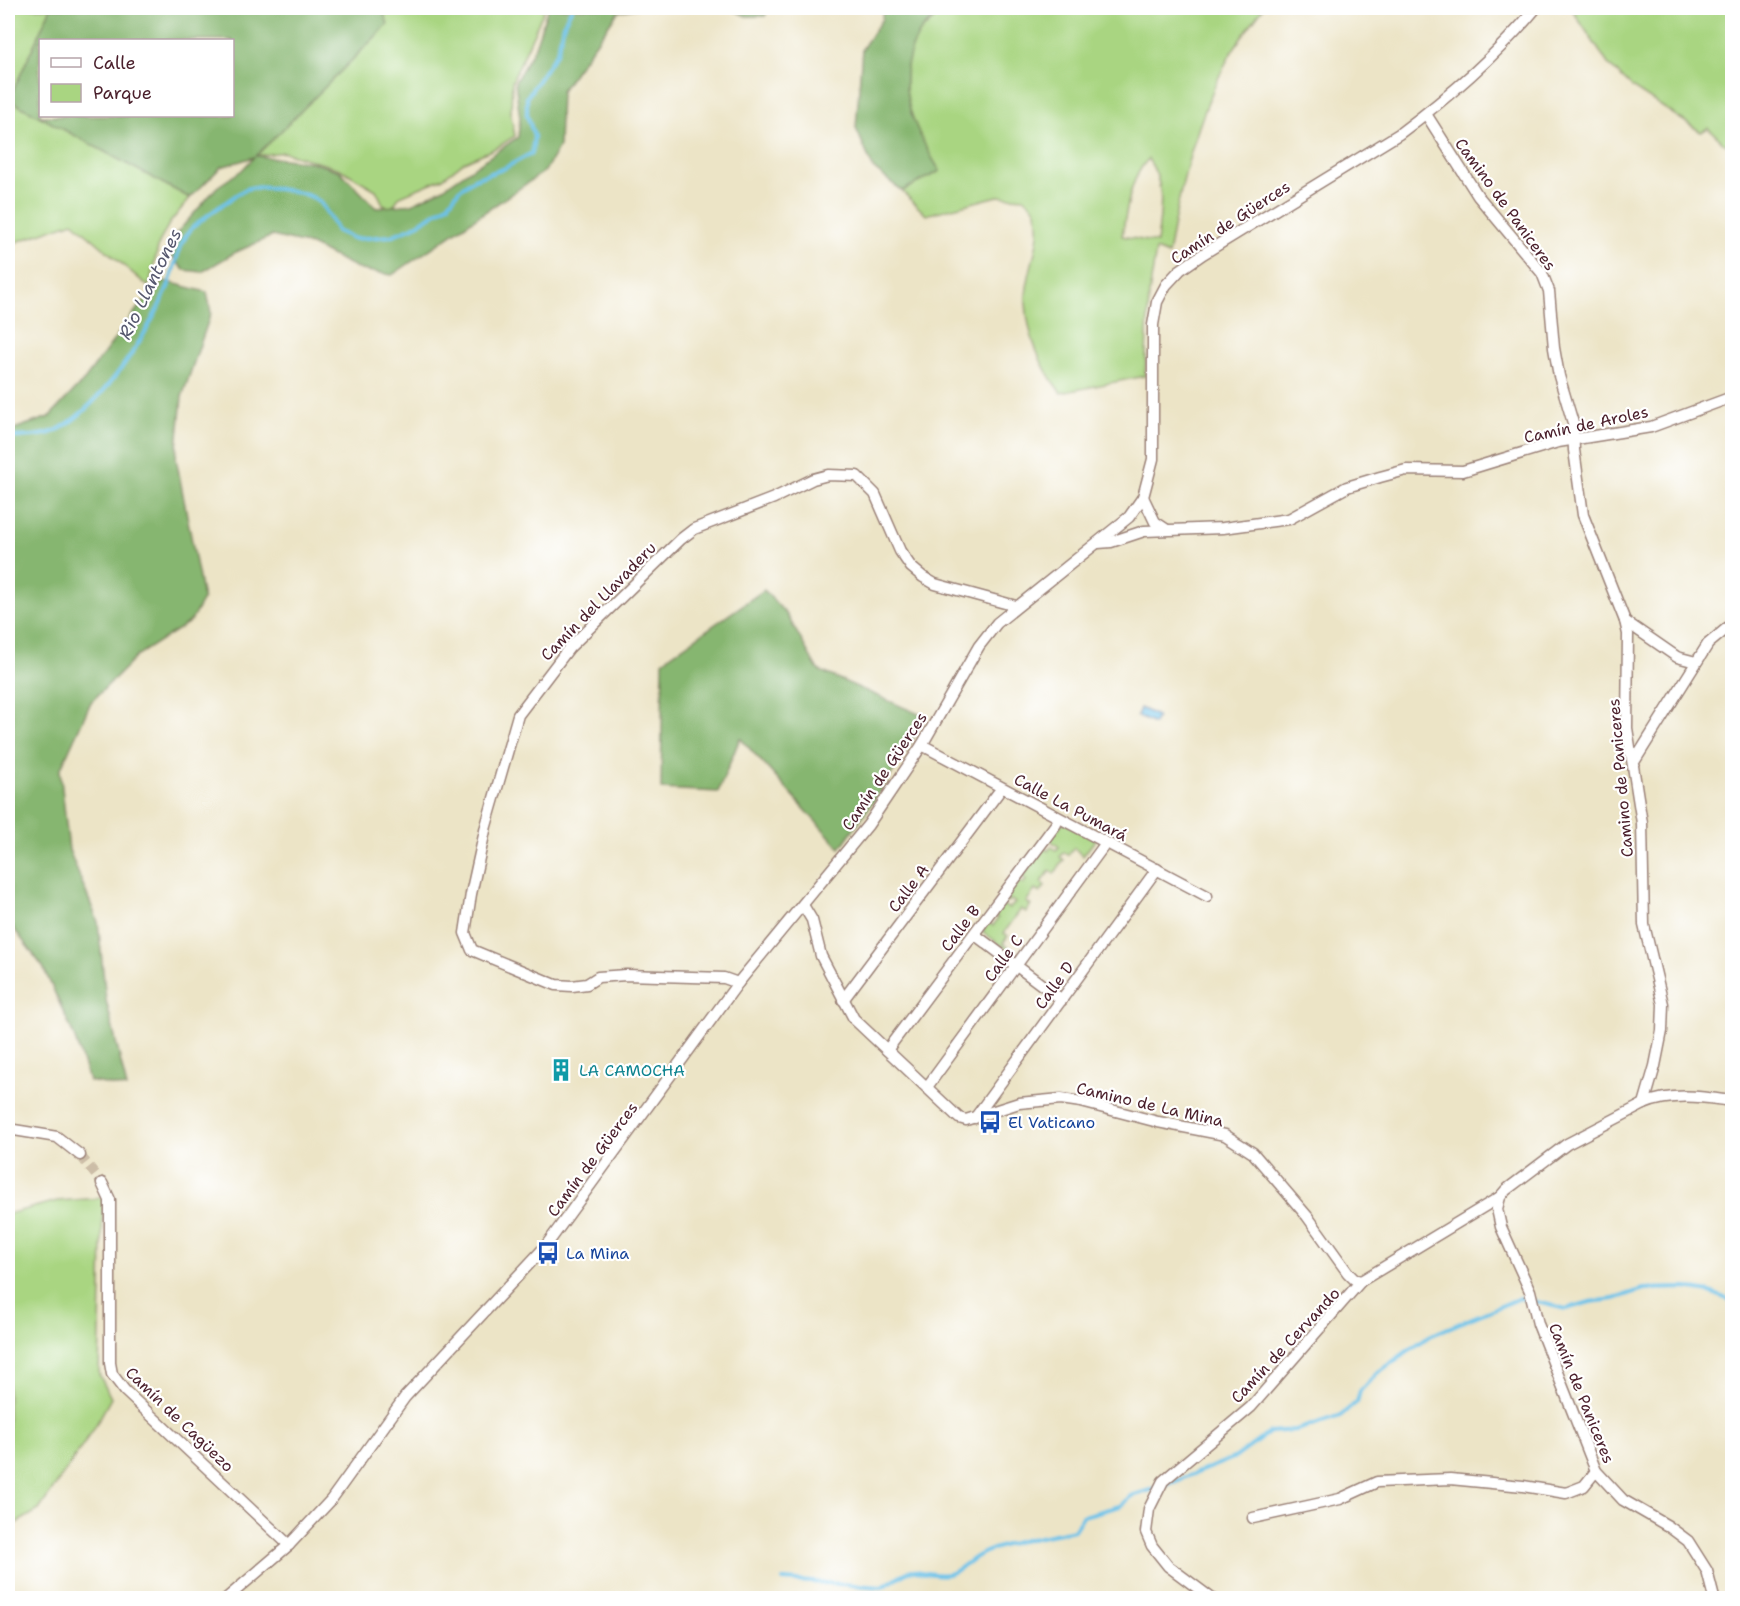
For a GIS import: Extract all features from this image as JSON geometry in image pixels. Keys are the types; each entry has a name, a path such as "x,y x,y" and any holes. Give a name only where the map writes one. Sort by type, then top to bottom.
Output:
{"street":[{"name":"Camín de Güerces","path":"227,1599 289,1545 331,1500 405,1397 545,1247 738,983 868,825 921,745 980,646 997,623 1129,517 1143,497 1153,459 1153,325 1157,302 1166,285 1180,270 1203,254 1399,134 1426,114 1478,69 1536,8"},
{"name":"Camino de Paniceres","path":"1426,114 1478,196 1542,273 1549,291 1554,348 1573,423 1583,515 1628,634 1628,728 1642,822 1644,924 1663,1004 1655,1066 1644,1104"},
{"name":"Camín de Aroles","path":"1098,543 1111,542 1144,531 1224,528 1289,519 1347,487 1380,477 1406,470 1463,471 1574,439 1608,436 1651,427 1732,398"},
{"name":"Camín del Llavaderu","path":"738,983 724,978 670,979 626,975 598,977 587,984 556,985 472,950 465,933 486,826 518,715 569,648 681,538 707,523 828,475 857,476 869,486 875,494 900,551 910,567 922,577 935,584 1016,606"},
{"path":"1143,497 1155,522 1167,530"},
{"path":"1625,621 1677,657 1695,662"},
{"path":"1634,762 1695,662 1708,644 1732,624"},
{"name":"Calle La Pumará","path":"921,745 1207,896"},
{"name":"Calle A","path":"843,1000 998,793"},
{"name":"Calle B","path":"887,1050 1056,824"},
{"name":"Calle C","path":"927,1087 1103,847"},
{"name":"Calle D","path":"975,1118 1157,869"},
{"path":"804,905 812,920 821,956 854,1019 959,1118 966,1120 975,1118"},
{"path":"974,934 1062,1000"},
{"path":"1500,1197 1550,1154 1657,1098 1674,1096 1732,1101"},
{"name":"Camino de La Mina","path":"975,1118 1019,1103 1061,1099 1225,1136 1253,1153 1306,1216 1348,1273 1354,1279 1361,1281"},
{"path":"8,1129 57,1137 80,1155"},
{"name":"Camín de Cagüezo","path":"102,1183 110,1200 110,1363 112,1374 125,1391 289,1545"},
{"name":"Camín de Cervando","path":"1211,1599 1168,1566 1152,1546 1146,1532 1145,1520 1154,1495 1163,1480 1251,1407 1361,1281 1500,1197"},
{"name":"Camín de Paniceres","path":"1500,1197 1497,1209 1501,1227 1530,1291 1534,1310 1596,1471 1623,1500 1668,1526 1688,1541 1707,1571 1714,1599"},
{"path":"1253,1518 1340,1499 1377,1482 1450,1479 1566,1493 1584,1486 1596,1471"}],"green space":[{"path":"8,8 51,8 9,100 190,198 169,224 159,243 149,287 73,222 8,245"},
{"path":"51,8 382,9 388,24 256,156 311,162 340,171 376,208 412,204 442,189 518,137 520,118 515,82 534,49 548,8 637,8 618,12 561,91 559,146 545,171 392,275 361,270 311,245 272,236 234,253 202,272 184,270 169,253 169,242 217,187 242,170 254,157 221,167 190,198 40,117 234,117 234,39 39,39 39,116 9,100"},
{"path":"375,8 545,8 512,82 511,116 515,136 498,147 464,162 443,178 400,196 391,209 383,204 376,190 340,169 284,152 255,156 388,24 382,9"},
{"path":"729,8 769,8 765,16 746,16"},
{"path":"883,8 946,8 927,23 912,48 907,66 906,84 913,119 940,171 902,191 873,168 856,128 862,49 882,19"},
{"path":"946,8 1263,8 1233,51 1207,104 1184,179 1168,255 1156,250 1149,294 1145,376 1061,393 1054,383 1036,351 1027,316 1026,292 1036,246 1038,223 1035,210 1024,198 998,196 926,215 902,191 940,171 913,123 907,96 906,67 914,41 922,30","holes":["1148,159 1154,169 1161,200 1157,243 1122,236 1130,196 1137,176"]},
{"path":"1571,8 1732,8 1732,147 1725,144 1708,128 1701,132 1633,88 1608,64"},
{"path":"164,281 207,292 211,313 182,397 176,458 203,599 191,621 138,655 91,702 60,770 69,850 98,922 106,1000 127,1088 89,1081 73,1033 43,967 8,921 8,431 49,417 85,379 137,309"},
{"path":"764,590 787,615 818,670 926,717 885,785 840,848 740,738 718,792 661,789 663,661"},
{"path":"1063,822 1096,839 1083,856 1074,848 1068,855 1064,852 1060,857 1064,860 1054,874 1050,871 1041,882 1045,886 1040,893 1035,890 1026,902 1031,905 1026,912 1021,909 1004,933 1008,936 1003,943 1014,951 1012,954 982,931 989,923 993,926 998,918 994,915 1002,904 1009,909 1015,903 1005,900 1019,881 1023,884 1026,880 1022,877 1044,848 1048,851 1051,846 1056,850 1059,847 1049,839"},
{"path":"103,1198 99,1374 111,1398 93,1430 39,1510 8,1528 8,1214 57,1201"}],"water":[{"path":"1140,708 1157,716 1154,724 1137,716"}],"waterway":[{"name":"Rio Llantones","path":"8,438 42,435 55,431 93,402 122,367 147,329 166,292 179,252 191,229 246,189 283,190 311,197 323,207 337,231 355,239 391,236 413,227 448,205 459,190 474,179 503,169 532,153 534,136 527,115 527,97 557,52 565,21 572,8"},
{"path":"1164,1486 1236,1457 1270,1432 1296,1430 1340,1416 1357,1402 1360,1391 1377,1373 1429,1336 1520,1298 1566,1309 1590,1302 1614,1299 1644,1289 1686,1288 1710,1292 1732,1301"},
{"path":"783,1580 882,1587 911,1570 948,1574 957,1571 975,1557 990,1550 1074,1530 1083,1516 1120,1506 1131,1496 1157,1488"}],"tunnel":[{"path":"80,1155 102,1183"}],"place":[{"name":"LA CAMOCHA","path":"561,1070"},
{"name":"El Vaticano","path":"990,1122"},
{"name":"La Mina","path":"548,1253"}]}
